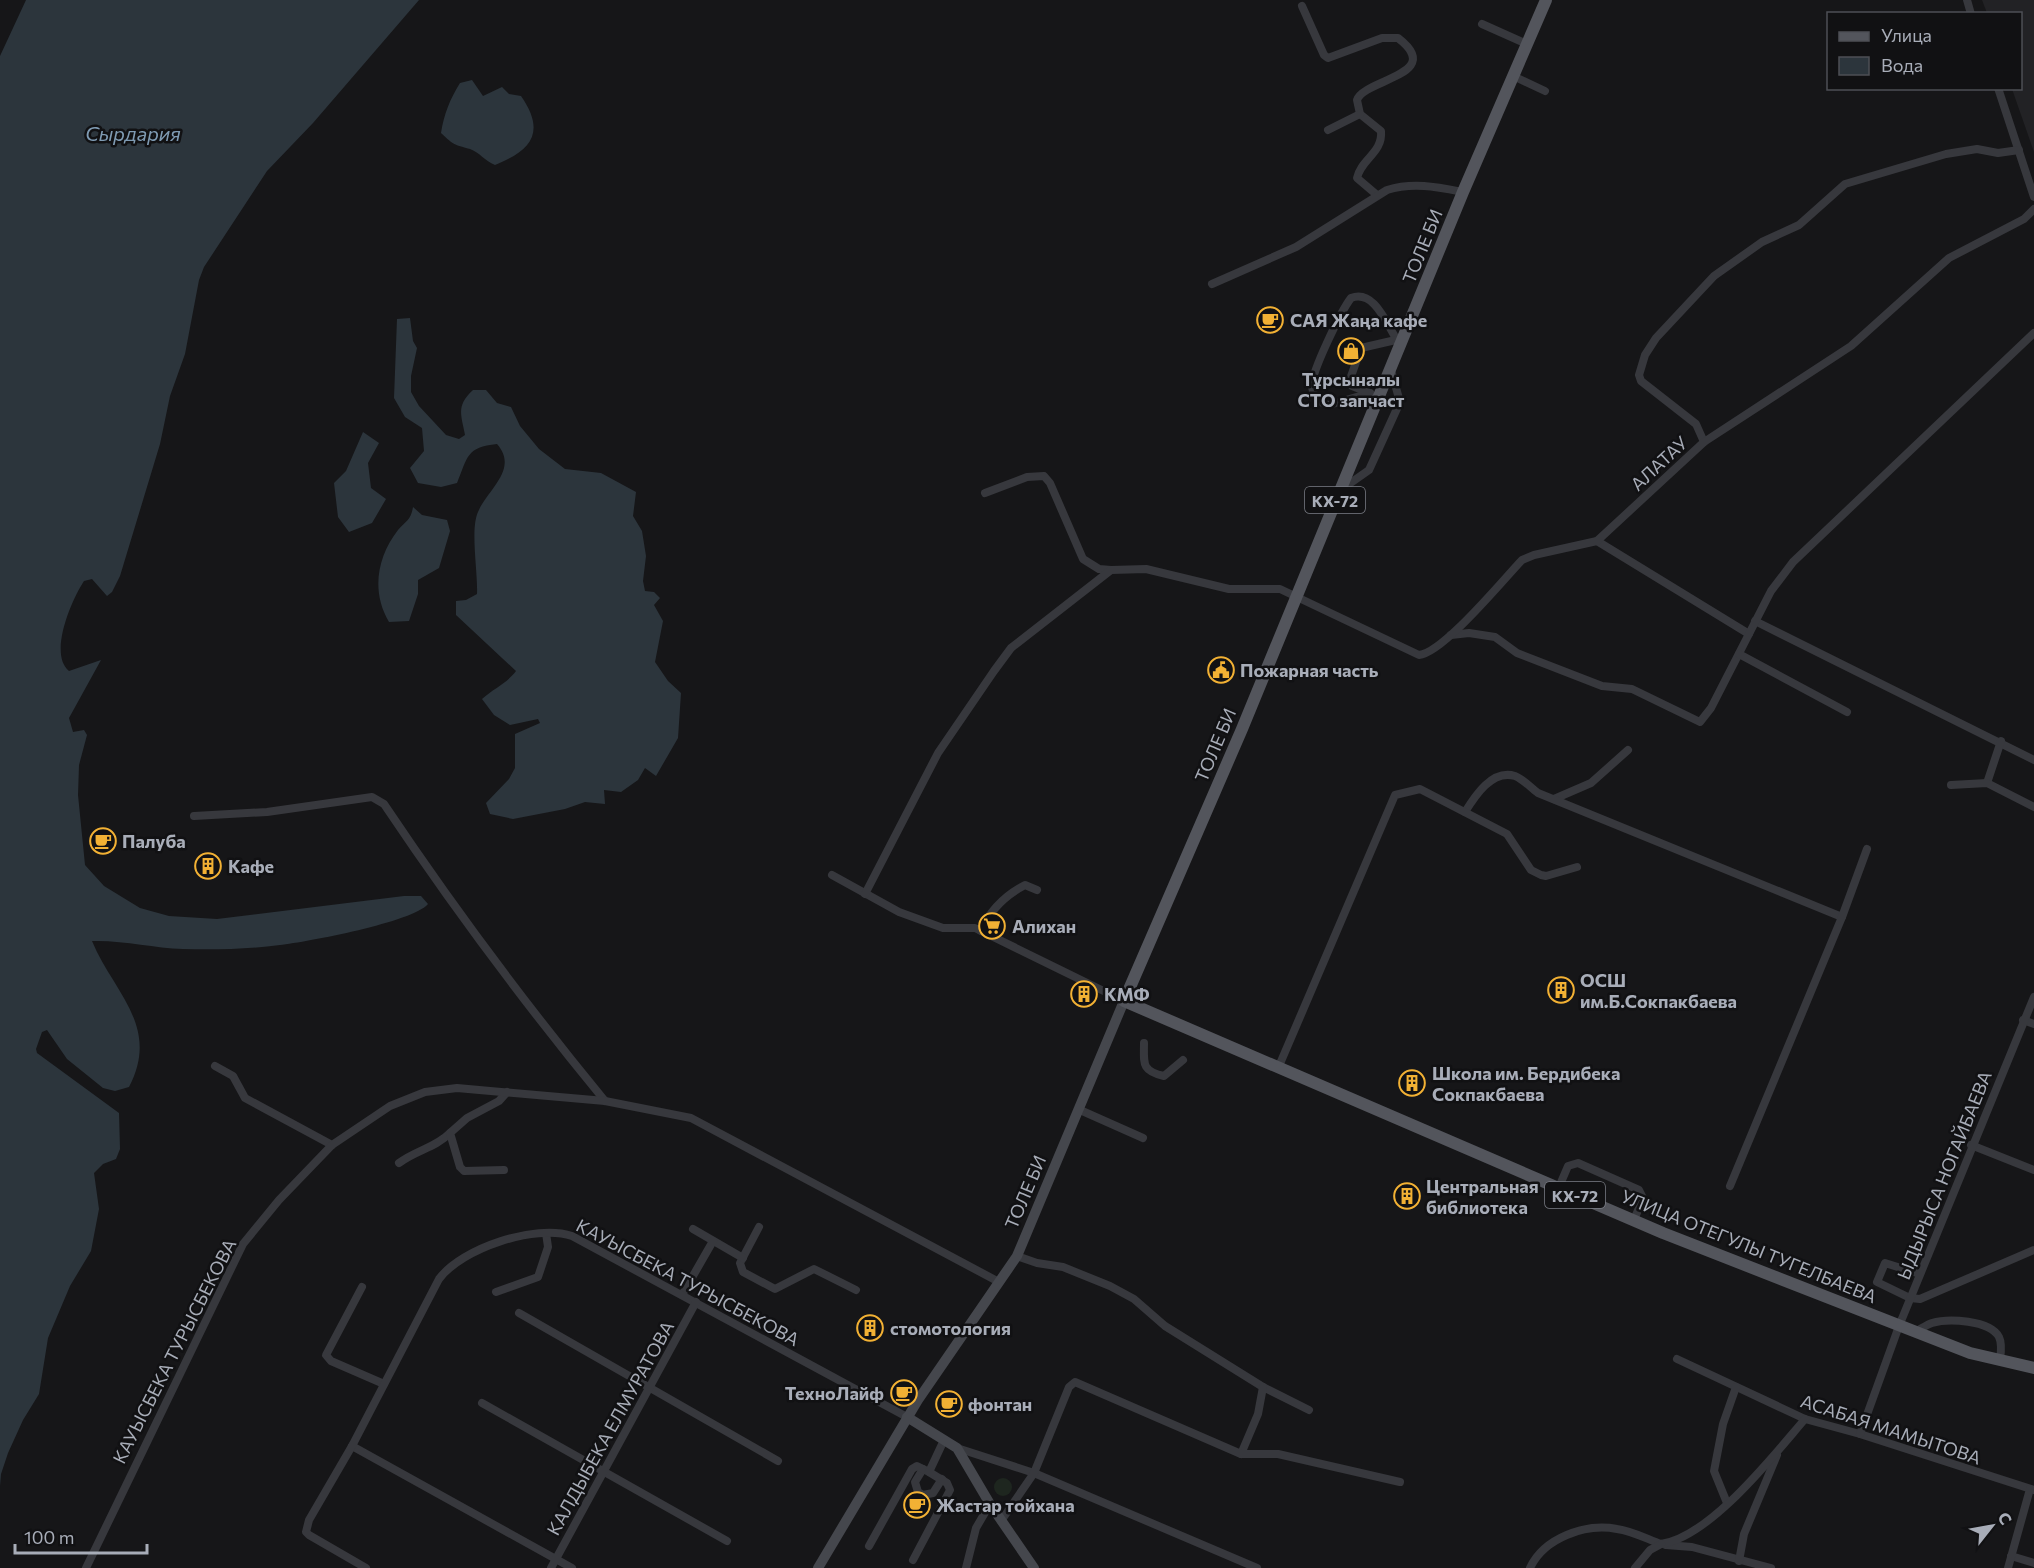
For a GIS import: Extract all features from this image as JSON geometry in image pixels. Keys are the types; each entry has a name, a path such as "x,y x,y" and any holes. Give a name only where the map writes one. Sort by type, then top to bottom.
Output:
{"main road":[{"name":"ТОЛЕ БИ","path":"1124,1001 1297,596 1374,395 1390,369 1400,339 1462,192 1546,0"},
{"name":"УЛИЦА ОТЕГУЛЫ ТУГЕЛБАЕВА","path":"1124,1001 1634,1220 1970,1353 2034,1368"}],"street":[{"path":"1302,6 1324,55 1328,58 1382,38 1394,37 1404,43 1410,52 1412,62 1406,72 1359,94 1357,103 1360,114 1381,131 1380,144 1358,172 1357,178 1377,195"},
{"path":"1482,24 1527,44"},
{"path":"1513,76 1545,91"},
{"path":"1999,90 2034,197"},
{"path":"1328,130 1360,114"},
{"path":"1704,442 1696,424 1641,381 1639,375 1645,355 1656,338 1714,276 1762,242 1799,225 1814,214 1834,191 1851,180 1946,154 1977,149 1998,153 2019,150"},
{"path":"1212,284 1296,247 1377,195 1398,187 1431,185 1462,192"},
{"name":"АЛАТАУ","path":"1597,541 1704,442 1851,346 1949,258 2024,219 2034,209"},
{"path":"1360,295 1369,298 1400,339 1361,348 1349,382 1352,386 1374,395 1329,405 1318,401 1312,389 1314,372 1350,298 1360,295"},
{"path":"1451,635 1469,633 1495,637 1517,653 1602,686 1632,689 1700,722 1711,708 1771,591 1793,562 2034,333"},
{"path":"1339,491 1369,470 1400,402 1390,369"},
{"path":"984,493 1027,477 1044,476 1050,483 1083,559 1099,569 1146,569 1229,589 1280,589 1419,655 1433,651 1451,635 1522,560 1534,555 1597,541 1749,634"},
{"path":"865,894 938,753 1011,648 1111,570"},
{"path":"1755,621 2001,741 2034,760"},
{"path":"1739,654 1847,712"},
{"path":"1987,783 2001,741"},
{"path":"1554,799 1591,783 1628,750"},
{"path":"1465,812 1477,793 1502,775 1518,778 1538,793 1842,917"},
{"path":"1952,785 1987,783 2034,807"},
{"path":"1279,1066 1395,795 1420,789 1507,834 1534,872 1546,876 1577,867"},
{"path":"194,816 267,812 372,797 384,804 495,963 605,1101"},
{"path":"1730,1186 1842,917 1867,849"},
{"path":"832,875 899,912 943,928 972,928 981,931 1124,1001"},
{"path":"981,931 989,913 1012,893 1025,885 1037,890"},
{"name":"ЫДЫРЫСА НОГАЙБАЕВА","path":"1860,1434 1910,1298 1971,1145 2034,997"},
{"name":"ТОЛЕ БИ","path":"818,1568 905,1421 1017,1256 1124,1001"},
{"path":"2023,1020 2034,1024"},
{"path":"1144,1043 1144,1064 1149,1071 1164,1076 1183,1059"},
{"path":"215,1066 233,1076 245,1098 332,1145"},
{"name":"КАУЫСБЕКА ТУРЫСБЕКОВА","path":"87,1568 123,1488 243,1244 274,1206 332,1145 390,1106 425,1092 457,1088 605,1101 691,1118 999,1282"},
{"path":"399,1162 420,1150 441,1143 466,1118 499,1101 507,1092"},
{"path":"1080,1110 1143,1138"},
{"path":"450,1133 460,1167 464,1171 504,1170"},
{"path":"1971,1145 2034,1170"},
{"path":"1558,1187 1568,1166 1578,1163 1639,1190 1643,1198 1634,1220"},
{"path":"759,1227 743,1258 741,1268 743,1272 775,1289 814,1269 855,1290"},
{"path":"693,1229 743,1258"},
{"name":"КАУЫСБЕКА ТУРЫСБЕКОВА","path":"366,1568 309,1535 306,1532 309,1520 352,1446 439,1279 449,1266 470,1253 534,1233 557,1231 572,1236 696,1302 905,1421"},
{"path":"496,1292 538,1277 548,1247 546,1233"},
{"path":"682,1295 713,1241"},
{"path":"1920,1274 1890,1263 1882,1265 1877,1282 1910,1298 1920,1299 2034,1250"},
{"path":"1017,1256 1037,1263 1063,1267 1110,1286 1134,1299 1165,1326 1263,1387 1309,1410"},
{"path":"362,1287 326,1355 331,1361 384,1384"},
{"name":"КАЛДЫБЕКА ЕЛМУРАТОВА","path":"551,1568 696,1302"},
{"path":"519,1312 778,1461"},
{"path":"1915,1332 1928,1324 1944,1320 1977,1323 1996,1332 2000,1339 2001,1360"},
{"name":"АСАБАЯ МАМЫТОВА","path":"1677,1359 1805,1419 1860,1434 2032,1489"},
{"path":"1001,1521 1034,1473 1068,1387 1074,1382 1241,1454 1278,1454 1400,1482"},
{"path":"1241,1454 1258,1414 1263,1387"},
{"path":"1727,1503 1714,1471 1723,1424 1736,1387"},
{"path":"482,1403 727,1541"},
{"path":"1635,1568 1650,1550 1695,1528 1727,1503 1805,1419"},
{"path":"905,1421 957,1448 1034,1473 1257,1568"},
{"path":"942,1479 933,1493 923,1495 918,1492 915,1482 926,1471 945,1440"},
{"path":"352,1446 572,1568"},
{"path":"957,1448 990,1504 1034,1568"},
{"path":"1741,1564 1744,1534 1780,1448"},
{"path":"869,1546 912,1469 918,1466 942,1479 950,1490 913,1560"},
{"path":"2008,1568 2032,1489"},
{"path":"966,1568 976,1528 990,1504"},
{"path":"1530,1568 1541,1550 1563,1536 1593,1529 1618,1529 1663,1544 1692,1547 1741,1564 1771,1568"},
{"path":"2012,1556 2034,1563"}],"shaded area":[{"path":"1982,0 2034,0 2034,152 2012,90 2022,90 2022,12 1987,12"},
{"path":"1003,1478 1009,1481 1012,1487 1009,1493 1003,1496 997,1493 994,1487 997,1481"}],"water":[{"name":"Сырдария","path":"26,0 419,0 313,123 267,171 204,267 199,280 185,354 170,396 160,444 120,576 112,592 107,596 92,579 84,581 68,613 61,640 61,652 63,663 69,671 101,660 69,718 73,732 84,730 87,735 79,765 78,795 85,865 104,886 140,908 169,916 217,919 404,896 421,896 428,904 402,918 382,924 312,940 268,946 183,949 92,941 137,1027 140,1046 137,1065 129,1087 115,1091 103,1088 67,1059 47,1030 42,1032 36,1049 37,1053 119,1113 120,1149 116,1159 103,1164 94,1173 99,1209 91,1251 70,1286 48,1338 39,1394 23,1420 8,1453 1,1474 0,1486 0,56"},
{"path":"472,80 483,96 502,87 509,94 521,96 533,120 534,130 526,146 495,165 473,150 454,144 441,133 450,101 456,89 460,83"},
{"path":"410,318 413,341 417,348 411,376 411,392 419,406 446,435 459,439 465,435 461,411 464,401 473,390 486,390 497,403 511,407 520,426 539,449 565,469 601,473 636,492 633,516 642,531 646,556 643,581 645,591 654,592 660,598 654,605 663,621 655,662 668,681 681,693 678,738 656,776 645,768 638,780 621,792 604,790 605,804 585,802 565,809 513,819 490,814 486,803 509,779 515,768 515,734 540,723 538,719 510,725 494,715 482,699 516,671 456,615 456,601 466,600 477,594 474,540 476,520 483,503 500,479 505,462 503,453 497,444 487,445 469,455 457,483 441,487 418,483 410,468 424,451 422,428 405,417 394,398 397,319"},
{"path":"363,432 379,443 368,463 371,488 386,499 372,523 349,532 338,517 334,483 346,471"},
{"path":"413,507 422,515 447,520 450,531 439,568 418,580 418,594 409,621 389,622 383,611 378,587 381,563 391,540 409,518"}],"place":[{"name":"САЯ Жаңа кафе","path":"1270,320"},
{"name":"Тұрсыналы СТО запчаст","path":"1351,351"},
{"name":"Пожарная часть","path":"1221,670"},
{"name":"Палуба","path":"103,841"},
{"name":"Кафе","path":"208,866"},
{"name":"Алихан","path":"992,926"},
{"name":"ОСШ им.Б.Сокпакбаева","path":"1561,990"},
{"name":"КМФ","path":"1084,994"},
{"name":"Школа им. Бердибека Сокпакбаева","path":"1412,1083"},
{"name":"Центральная библиотека","path":"1407,1196"},
{"name":"стомотология","path":"870,1328"},
{"name":"ТехноЛайф","path":"904,1393"},
{"name":"фонтан","path":"949,1404"},
{"name":"Жастар тойхана","path":"917,1505"}]}
